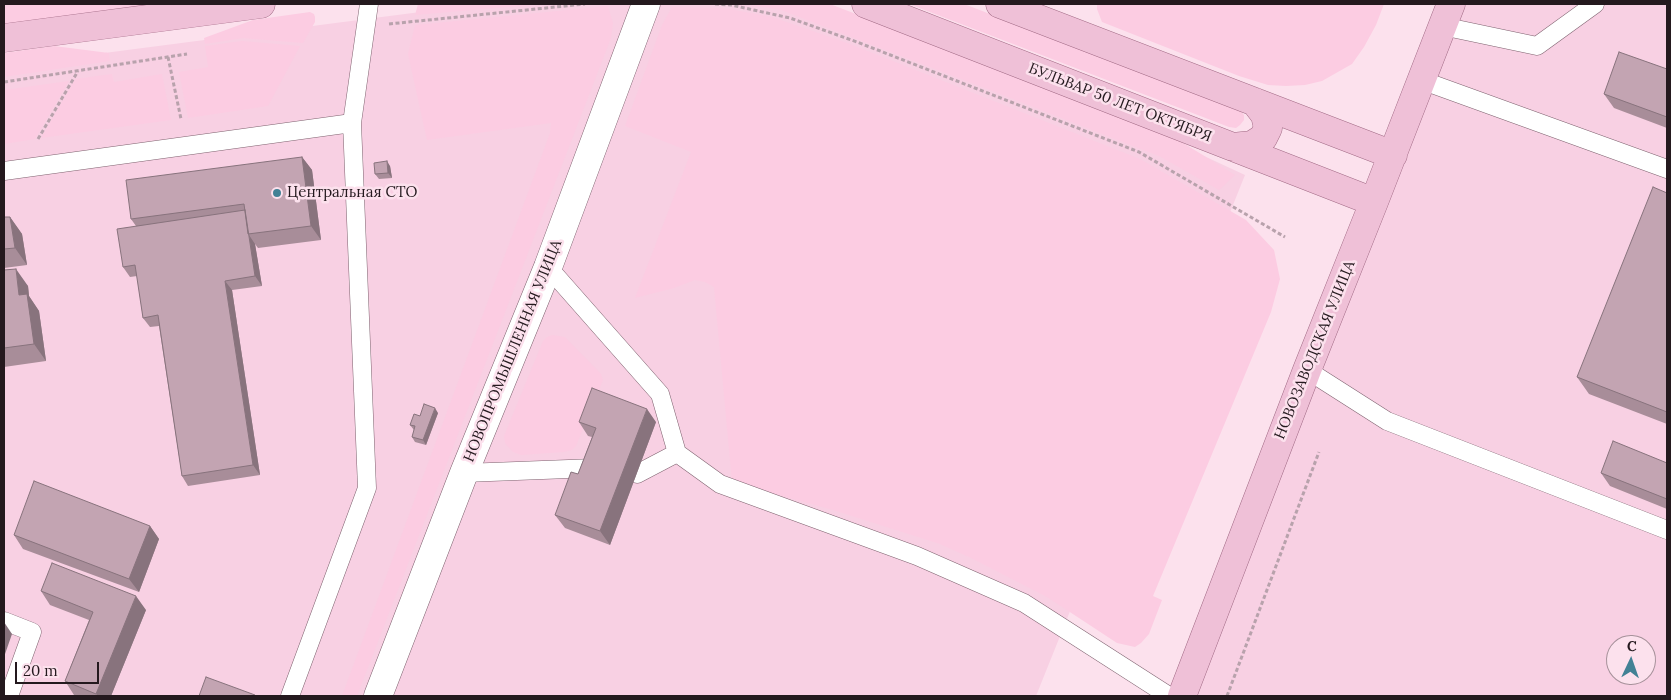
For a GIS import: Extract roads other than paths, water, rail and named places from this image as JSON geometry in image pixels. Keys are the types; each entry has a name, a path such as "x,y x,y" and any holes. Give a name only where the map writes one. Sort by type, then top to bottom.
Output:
{"main road":[{"path":"4,38 261,4"},
{"name":"БУЛЬВАР 50 ЛЕТ ОКТЯБРЯ","path":"866,4 1374,202"},
{"path":"1000,4 1393,154"},
{"name":"НОВОЗАВОДСКАЯ УЛИЦА","path":"1182,696 1446,15"},
{"path":"1233,147 1252,145 1263,138 1268,128 1265,115 1255,102"}],"street":[{"name":"НОВОПРОМЫШЛЕННАЯ УЛИЦА","path":"378,696 464,473 548,267 646,4"}],"lane":[{"path":"290,696 367,488 352,123 369,4"},
{"path":"1446,15 1537,46 1595,4"},
{"path":"1421,80 1667,169"},
{"path":"4,171 352,123"},
{"path":"548,267 660,394 677,453 720,484 917,556 1024,603 1168,696"},
{"path":"1307,370 1387,421 1667,530"},
{"path":"637,474 677,453"},
{"path":"464,473 595,468"},
{"path":"4,621 32,632 9,696"}],"place":[{"name":"Центральная СТО","path":"277,193"}]}
